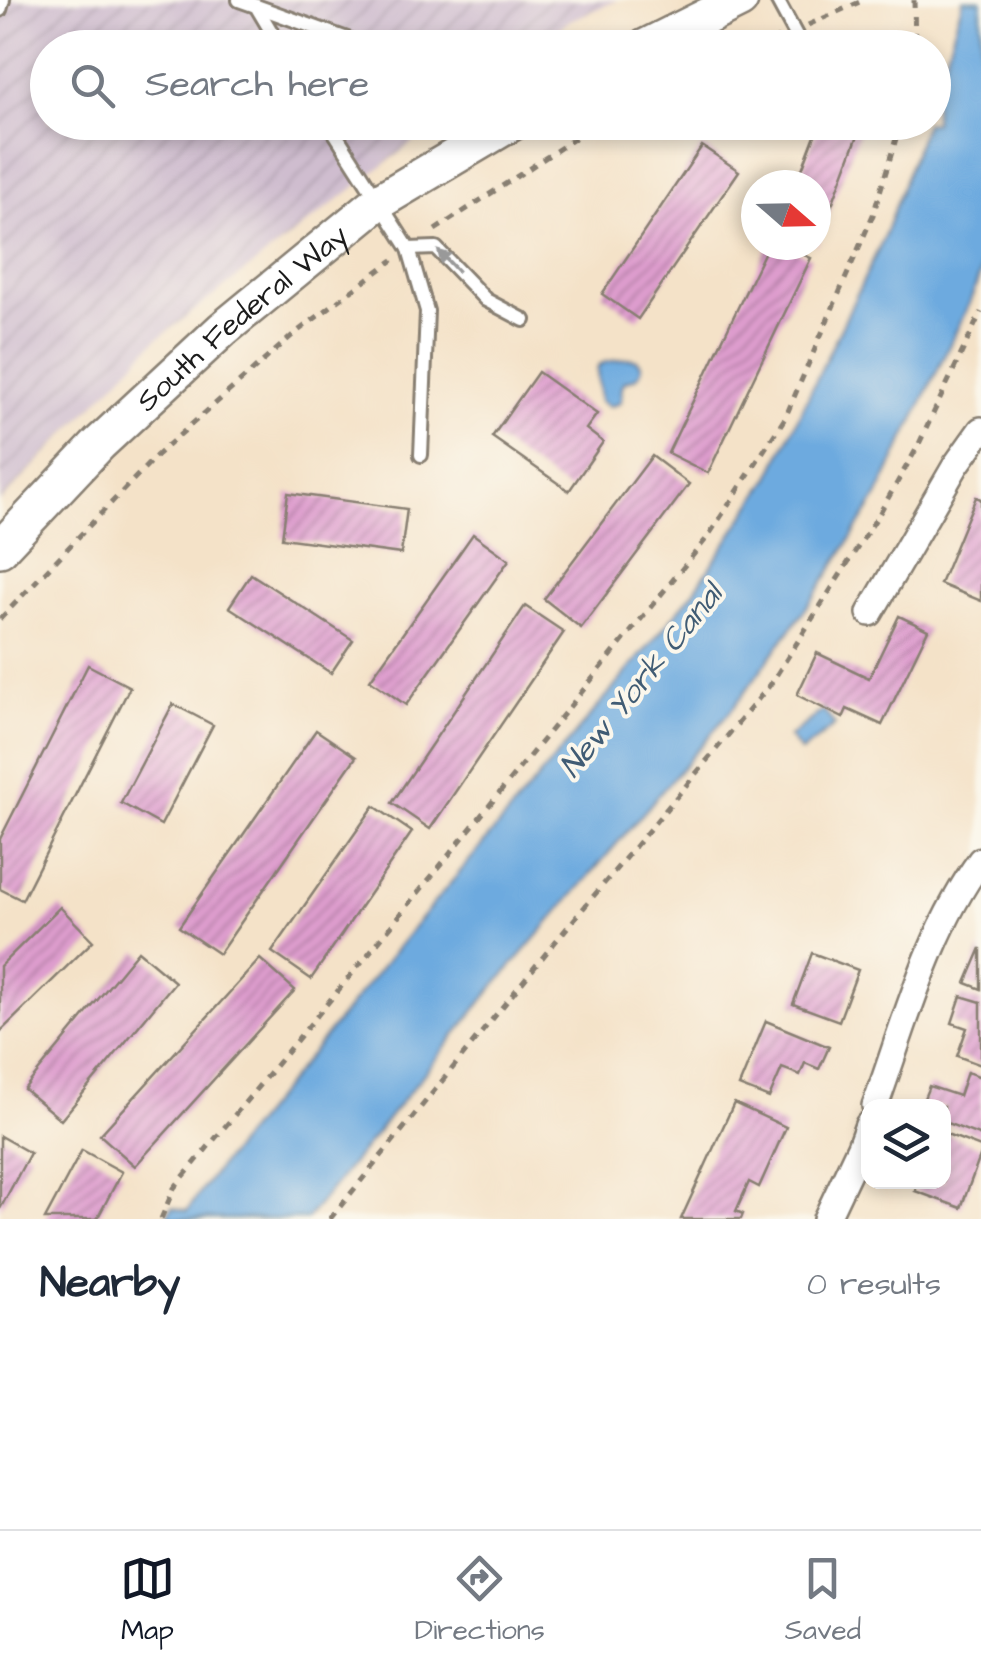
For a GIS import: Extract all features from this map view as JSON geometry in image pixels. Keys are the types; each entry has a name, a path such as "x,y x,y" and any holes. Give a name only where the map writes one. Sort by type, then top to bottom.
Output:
{"main road":[{"path":"680,30 740,0"},
{"name":"South Federal Way","path":"0,549 100,444 223,329 378,202 483,140"}],"street":[{"path":"870,613 956,465 981,430"},
{"path":"878,1099 934,944 966,880 981,860"},
{"path":"831,1218 861,1144"}],"lane":[{"path":"0,10 3,0"},
{"path":"239,0 322,30"},
{"path":"776,0 793,30"},
{"path":"256,6 271,30"},
{"path":"339,140 409,249 426,311 421,454"},
{"path":"409,249 436,248 486,300 524,320"}],"path":[{"path":"914,0 915,30"},
{"path":"0,619 157,455 294,334 454,217 574,140"},
{"path":"161,1219 174,1188 707,538 785,418 873,215 896,140"},
{"path":"330,1219 770,685 917,448 981,312"}],"shaded area":[{"path":"0,0 618,0 570,20 557,30 30,30 30,140 416,140 156,340 0,502"}],"water":[{"name":"New York Canal","path":"963,0 981,0 981,271 876,499 814,597 734,707 493,988 307,1219 165,1219 172,1207 187,1211 413,928 693,593 770,477 884,237 919,140 951,140 951,40"},
{"path":"631,358 642,367 639,374 625,381 621,401 605,405 600,401 599,365"},
{"path":"823,710 835,725 801,752 789,737"}],"building":[{"path":"813,140 856,140 831,207 831,170 802,170"},
{"path":"702,146 739,171 638,319 602,294"},
{"path":"761,260 810,260 708,473 668,453"},
{"path":"538,372 597,414 586,429 603,442 569,491 492,437"},
{"path":"652,456 689,484 581,628 544,599"},
{"path":"288,493 407,509 401,554 282,538"},
{"path":"976,497 981,499 981,601 940,584"},
{"path":"473,534 509,560 406,705 370,680"},
{"path":"251,574 353,640 331,673 229,607"},
{"path":"525,606 564,632 430,829 392,803"},
{"path":"899,616 928,630 882,725 847,709 843,718 797,695 817,653 869,678"},
{"path":"88,665 130,687 22,900 0,889 0,839"},
{"path":"173,704 213,725 161,825 121,803"},
{"path":"316,730 356,757 219,954 179,927"},
{"path":"374,806 412,832 311,979 272,952"},
{"path":"60,907 93,941 0,1032 0,966"},
{"path":"981,948 981,989 966,983"},
{"path":"138,951 175,982 61,1120 24,1089"},
{"path":"812,953 858,970 839,1021 793,1004"},
{"path":"260,959 295,990 135,1166 100,1135"},
{"path":"961,996 981,1002 981,1065 957,1056 967,1028 952,1023"},
{"path":"766,1021 829,1047 819,1069 805,1063 800,1075 782,1068 769,1098 739,1086"},
{"path":"967,1072 981,1077 981,1136 951,1125 951,1099 924,1099 929,1086 959,1096"},
{"path":"734,1103 786,1127 759,1187 749,1182 736,1211 743,1214 741,1219 681,1219"},
{"path":"0,1136 30,1153 0,1209"},
{"path":"951,1136 981,1147 961,1208 915,1191 951,1189"},
{"path":"82,1150 122,1172 97,1219 45,1219"}]}
